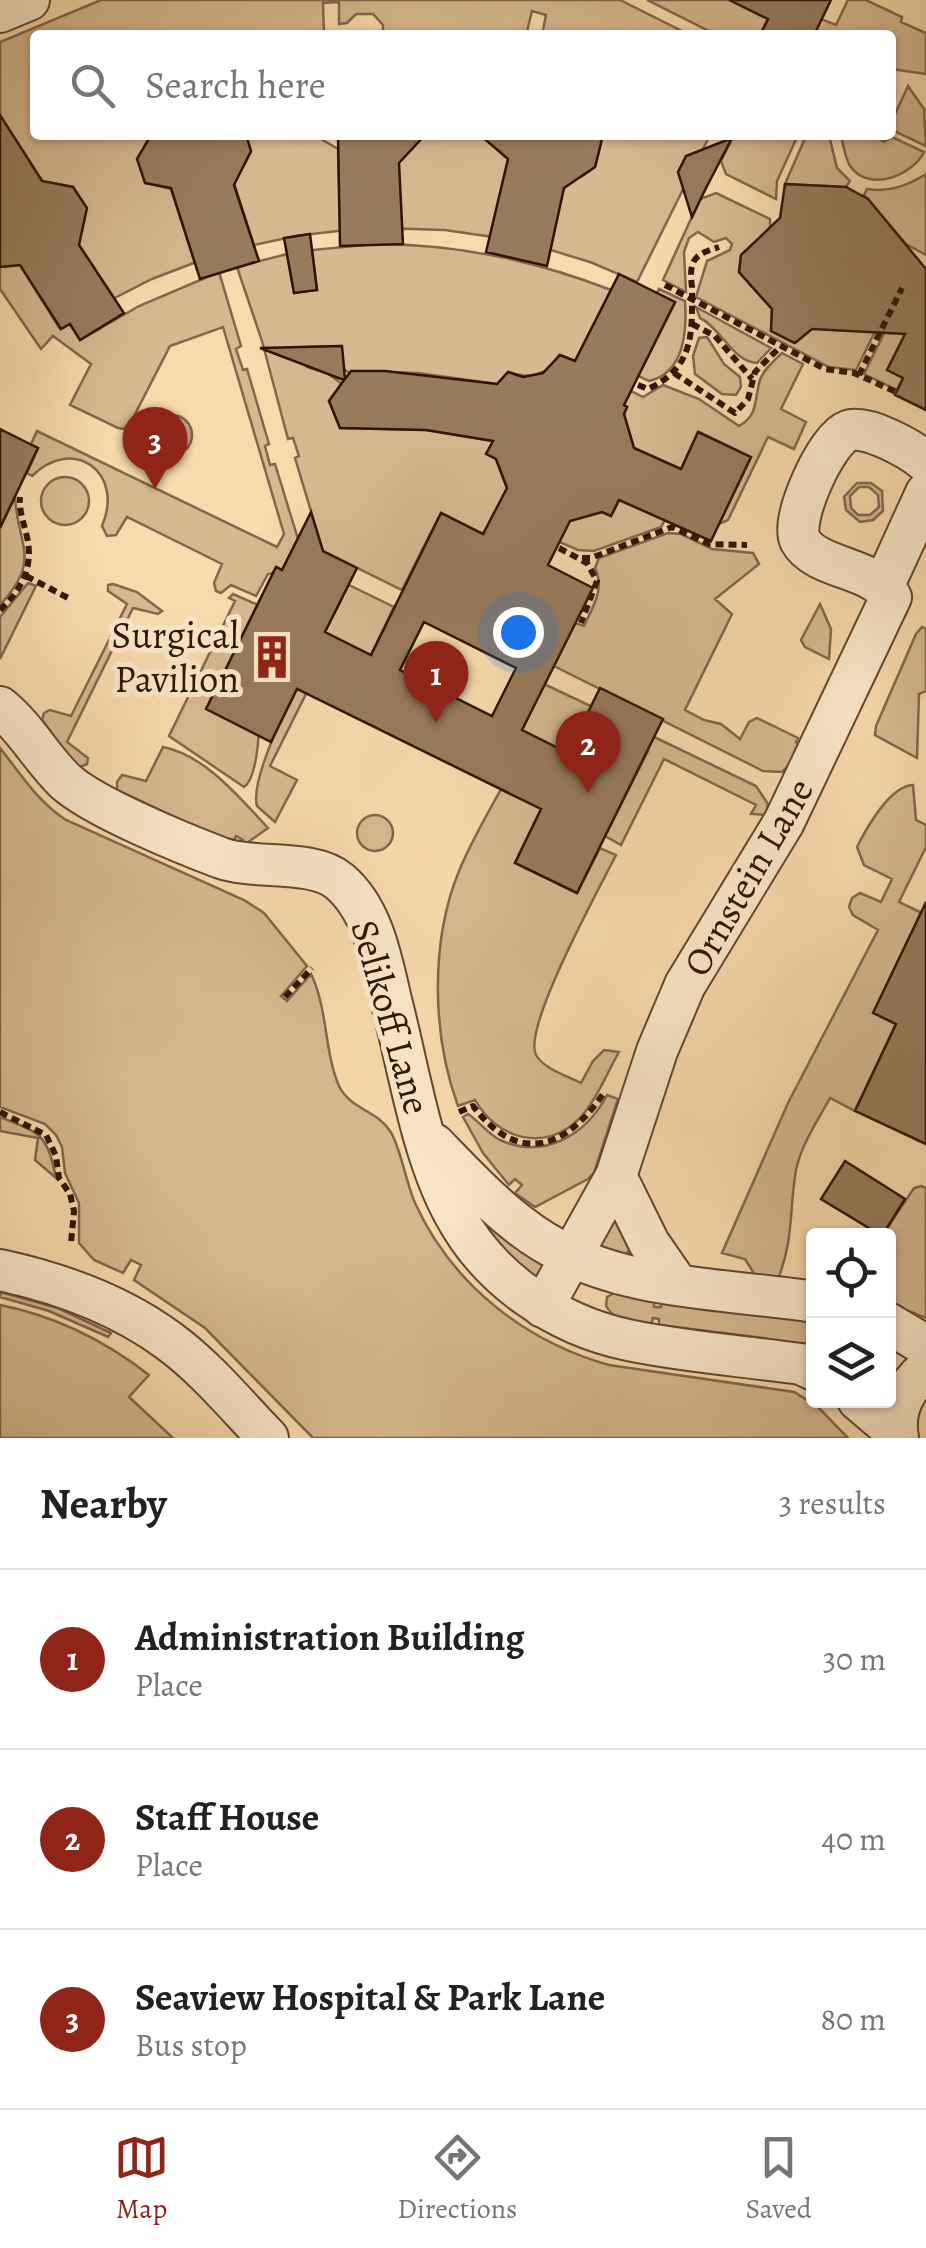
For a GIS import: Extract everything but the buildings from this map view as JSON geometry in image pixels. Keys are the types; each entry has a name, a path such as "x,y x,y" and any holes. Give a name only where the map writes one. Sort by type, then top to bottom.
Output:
{"lane":[{"path":"0,12 28,0"},
{"path":"884,585 806,548 799,538 799,513 828,449 846,431 870,432 910,450 926,462"},
{"name":"Ornstein Lane","path":"543,1306 616,1176 657,1051 685,985 784,822 890,597 884,585 926,494"},
{"name":"Selikoff Lane","path":"0,707 27,733 66,782 89,798 222,858 248,866 304,868 338,879 363,910 378,950 424,1134 454,1215 488,1262 522,1292 570,1321 626,1340 806,1366"},
{"name":"Selikoff Lane","path":"424,1134 476,1188 519,1224 572,1257 618,1274 806,1301"},
{"path":"616,1176 649,1243 678,1285"},
{"path":"0,1270 46,1280 112,1306 168,1341 207,1374 268,1438"},
{"path":"896,1327 926,1346"},
{"path":"898,1436 903,1397 926,1369"},
{"path":"867,1408 898,1436"}],"path":[{"path":"638,385 648,389 674,373 688,348 692,266 700,255 719,247"},
{"path":"665,286 832,372 848,371 896,392"},
{"path":"858,375 902,288"},
{"path":"692,324 715,336 752,379"},
{"path":"674,373 736,413 748,400 752,379 780,347"},
{"path":"0,610 26,576 29,551 20,497"},
{"path":"559,548 591,558 672,527 709,544 747,545"},
{"path":"581,623 597,582 582,558"},
{"path":"26,576 72,600"},
{"path":"285,996 312,968"},
{"path":"460,1112 473,1106 493,1130 522,1142 549,1141 582,1123 612,1080"},
{"path":"0,1112 46,1135 56,1156 59,1178 70,1194 74,1212 72,1243"}],"shaded area":[{"path":"101,0 620,0 680,30 543,30 546,15 532,11 527,30 383,30 373,14 356,14 347,23 339,24 339,2 323,3 324,30 30,30 30,140 153,140 147,142 138,159 145,183 171,189 194,260 204,259 99,306 112,295 71,233 86,208 73,187 52,183 46,187 16,140 0,139 0,42"},
{"path":"647,0 747,0 744,7 768,19 762,30 707,30"},
{"path":"848,0 866,0 902,17 901,22 926,33 926,74 896,70 896,30 816,30 821,19 836,25"},
{"path":"908,86 924,109 926,146 896,132 896,112"},
{"path":"896,139 924,152 910,168 879,180 858,174 845,155 842,140"},
{"path":"247,140 323,140 338,149 340,225 354,229 235,249 253,242 230,171 243,167 251,152"},
{"path":"420,140 493,140 508,159 507,239 445,230 379,228 398,149 412,149"},
{"path":"599,140 708,140 637,282 531,244 567,174 581,177 595,167"},
{"path":"732,140 796,140 777,181 776,199 726,174 721,161"},
{"path":"804,140 830,140 837,168 850,181 846,187 785,184"},
{"path":"926,174 926,255 906,244 864,195 867,189 898,187"},
{"path":"716,193 770,219 771,244 754,243 741,255 739,272 772,309 771,331 794,343 812,329 899,283 856,370 829,367 696,297 707,261 730,250 732,244 726,238 714,242 698,232 689,238 684,252 686,292 663,280 700,199"},
{"path":"375,244 436,247 495,256 611,290 575,361 559,355 544,371 524,376 509,372 497,384 418,373 350,374 344,369 341,346 303,347 307,367 327,373 345,386 329,401 340,428 426,430 493,441 487,454 496,459 507,488 488,536 441,513 402,590 323,551 295,458 299,456 293,438 288,439 237,267 287,254 294,292 317,290 312,250"},
{"path":"20,265 60,329 70,324 80,340 139,306 219,272 241,346 236,349 243,370 247,369 269,444 265,446 270,465 275,464 298,539 282,570 277,567 268,574 256,596 231,585 221,593 216,591 214,583 222,564 127,517 116,535 107,536 102,526 107,490 91,465 63,459 32,476 27,473 38,448 31,444 37,431 277,547 284,534 223,327 170,346 132,420 124,429 118,428 70,405 91,364 53,336 41,349 0,289 0,267"},
{"path":"907,287 924,296 888,370 903,378 897,390 864,374"},
{"path":"659,289 685,301 685,325 676,360 661,376 649,381 638,376 675,303 657,293"},
{"path":"696,307 771,348 757,363 741,357 700,318"},
{"path":"707,337 724,364 740,377 741,387 736,395 722,394 695,374 693,356 699,338"},
{"path":"782,353 803,364 781,409 806,422 794,449 768,437 728,520 719,524 751,457 699,432 659,516 665,520 661,527 594,551 578,550 557,541 570,521 602,512 611,516 643,453 634,448 624,414 631,391 643,397 663,385 699,399 739,426 753,412 764,373"},
{"path":"172,415 186,421 192,435 186,449 172,455 158,449 152,435 158,421"},
{"path":"65,477 82,484 89,501 82,518 65,525 48,518 41,501 48,484"},
{"path":"857,483 871,483 882,491 883,511 873,520 860,522 846,510 844,497","holes":["859,487 869,487 878,495 879,507 870,515 858,515 851,508 850,496"]},
{"path":"15,497 24,564 13,589 0,605 0,527"},
{"path":"668,533 681,534 712,549 753,553 759,564 715,599 732,614 685,710 721,724 740,739 749,722 757,718 798,738 800,746 782,772 763,771 554,666 575,623 584,626 594,605 599,558"},
{"path":"343,582 394,607 371,655 309,688 270,766 297,780 275,822 257,806 263,764 288,704 341,600"},
{"path":"28,583 36,586 0,659 0,617"},
{"path":"108,585 137,592 162,611 158,614 133,608 67,742 88,758 87,764 80,767 42,720 50,710 71,716 127,604 108,591"},
{"path":"233,594 258,605 259,731 251,776 244,787 169,736 235,601 229,598"},
{"path":"820,604 831,629 829,659 805,647 801,640"},
{"path":"922,627 926,629 926,691 919,694 917,758 875,735"},
{"path":"544,684 612,716 585,720 515,863 577,893 600,848 616,855 551,988 540,1017 536,1055 550,1068 581,1083 604,1050 619,1052 579,1119 566,1130 537,1138 509,1132 484,1113 475,1100 458,1106 443,1049 438,989 443,928 459,871 531,735 522,730"},
{"path":"650,735 756,786 768,804 766,815 751,814 756,805 664,759 621,845 605,836 648,751"},
{"path":"163,747 207,768 268,828 244,845 236,836 232,844 117,790 122,775 146,781"},
{"path":"0,748 38,796 66,820 244,900 264,913 307,966 281,996 287,1001 311,974 339,1086 350,1100 390,1131 415,1203 430,1232 470,1284 494,1305 548,1341 609,1365 794,1392 806,1399 806,1408 819,1408 848,1438 313,1438 205,1328 134,1280 141,1265 131,1260 123,1273 94,1260 79,1243 79,1203 65,1173 62,1147 56,1135 45,1124 0,1107"},
{"path":"913,785 916,820 926,825 926,847 899,902 926,915 874,1013 896,1024 855,1111 830,1098 806,1142 796,1170 789,1237 778,1279 755,1275 745,1259 722,1253 788,1103 878,930 853,915 849,907 852,898 860,893 881,902 892,879 864,865 857,847 888,800"},
{"path":"375,815 387,821 393,833 387,845 375,851 363,845 357,833 363,821"},
{"path":"607,1095 618,1099 594,1173 535,1207 515,1193 522,1185 515,1179 509,1185 483,1153 463,1117 468,1114 500,1140 532,1147 548,1145 588,1122"},
{"path":"0,1117 40,1137 56,1178 35,1160 38,1138 0,1131"},
{"path":"914,1188 926,1188 926,1318 896,1306 896,1228 887,1228"},
{"path":"616,1217 629,1250 626,1256 591,1245"},
{"path":"487,1218 546,1267 538,1280 513,1260 482,1223"},
{"path":"0,1292 58,1308 111,1333 108,1337 49,1311 0,1297"},
{"path":"614,1293 654,1300 654,1307 661,1307 662,1301 806,1320 806,1347 659,1325 659,1319 653,1318 651,1325 626,1320 606,1306 607,1297"},
{"path":"0,1305 79,1331 149,1375 129,1397 173,1438 0,1438"}],"place":[{"name":"Seaview Hospital & Park Lane","path":"155,489"},
{"name":"Surgical Pavilion","path":"272,657"},
{"name":"Administration Building","path":"436,723"},
{"name":"Staff House","path":"588,793"}]}
